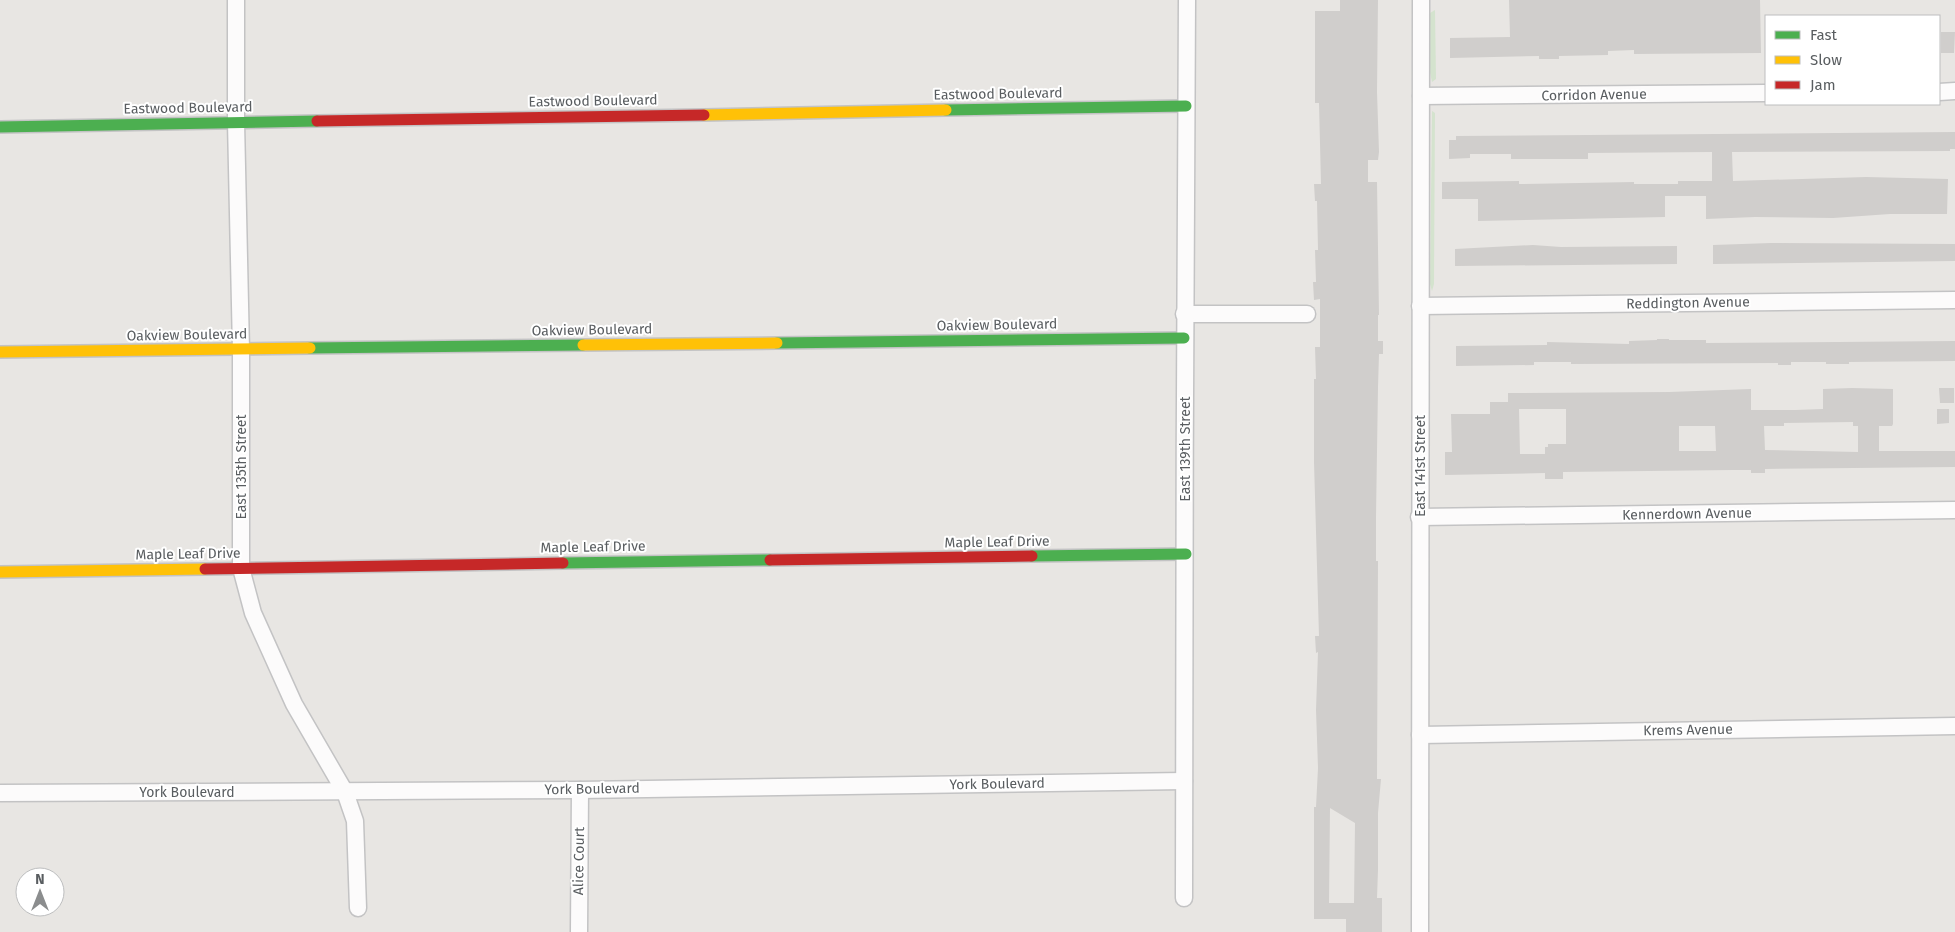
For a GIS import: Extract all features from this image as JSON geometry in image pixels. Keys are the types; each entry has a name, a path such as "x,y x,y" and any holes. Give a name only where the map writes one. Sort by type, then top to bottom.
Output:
{"street":[{"name":"East 135th Street","path":"236,0 236,122 241,350 241,568 253,613 294,704 345,792 355,820 358,908"},
{"name":"East 139th Street","path":"1184,898 1186,554 1184,314 1187,0"},
{"name":"East 141st Street","path":"1420,932 1421,0"},
{"path":"1940,92 1955,91"},
{"name":"Corridon Avenue","path":"1421,96 1765,93"},
{"name":"Eastwood Boulevard","path":"0,127 1186,106"},
{"name":"Reddington Avenue","path":"1420,306 1955,300"},
{"path":"1184,314 1307,314"},
{"name":"Oakview Boulevard","path":"0,352 1184,338"},
{"name":"Kennerdown Avenue","path":"1419,517 1955,510"},
{"name":"Maple Leaf Drive","path":"0,572 1186,554"},
{"name":"Krems Avenue","path":"1420,735 1955,726"},
{"name":"York Boulevard","path":"0,793 580,790 1184,781"},
{"name":"Alice Court","path":"579,932 580,790"}],"green space":[{"path":"1435,10 1436,79 1432,82 1430,72 1430,13"},
{"path":"1432,111 1435,113 1434,284 1432,291 1430,284"}],"building":[{"path":"1340,0 1378,0 1377,92 1379,152 1378,160 1368,160 1368,182 1377,182 1378,341 1383,341 1383,354 1379,354 1376,517 1376,561 1378,561 1377,779 1381,779 1378,813 1377,898 1382,898 1382,932 1346,932 1346,919 1314,919 1314,807 1316,807 1318,768 1316,710 1318,652 1316,653 1315,636 1319,636 1314,462 1314,379 1316,379 1315,347 1320,347 1320,299 1314,300 1313,282 1316,282 1315,250 1318,250 1317,201 1315,201 1314,184 1321,184 1319,103 1315,103 1315,11 1340,11","holes":["1330,808 1355,823 1354,903 1329,903"]},
{"path":"1509,0 1760,0 1761,53 1634,54 1634,50 1608,51 1608,55 1559,56 1559,59 1539,59 1539,56 1450,58 1450,38 1510,37"},
{"path":"1941,32 1955,32 1954,53 1941,53"},
{"path":"1955,132 1955,149 1950,149 1950,151 1732,152 1733,181 1866,177 1948,179 1947,214 1890,214 1833,218 1755,217 1706,219 1706,196 1665,196 1665,217 1478,221 1478,199 1442,199 1442,182 1519,181 1519,184 1634,182 1634,184 1678,184 1678,181 1712,181 1712,152 1588,153 1588,159 1511,159 1511,154 1470,154 1470,158 1449,159 1449,140 1456,140 1456,136"},
{"path":"1771,243 1955,244 1955,261 1713,264 1713,245"},
{"path":"1533,245 1561,247 1677,246 1677,264 1455,266 1455,249"},
{"path":"1657,339 1706,340 1706,343 1955,341 1955,361 1849,362 1849,364 1791,362 1791,365 1778,365 1778,363 1571,364 1571,362 1534,362 1534,365 1456,366 1456,346 1547,345 1547,342 1629,344 1629,341"},
{"path":"1939,388 1954,388 1954,403 1940,403"},
{"path":"1751,389 1751,410 1795,410 1823,409 1823,389 1893,389 1893,424 1892,426 1879,426 1879,451 1955,451 1955,467 1765,469 1765,473 1751,473 1751,470 1563,472 1563,479 1545,479 1545,473 1445,475 1445,452 1452,452 1451,414 1490,414 1490,402 1508,402 1508,393 1669,392","holes":["1519,409 1566,409 1566,444 1548,444 1548,447 1545,447 1545,454 1520,454","1853,422 1853,426 1858,426 1858,452 1765,450 1764,426 1784,426 1784,423","1679,426 1715,426 1716,451 1679,451"]},
{"path":"1937,409 1949,409 1949,423 1937,424"}],"traffic: fast":[{"path":"946,110 1186,106"},
{"path":"0,127 317,121"},
{"path":"777,343 1184,338"},
{"path":"310,348 583,345"},
{"path":"1032,556 1186,554"},
{"path":"563,563 770,560"}],"traffic: slow":[{"path":"704,115 946,110"},
{"path":"583,345 777,343"},
{"path":"0,352 310,348"},
{"path":"0,572 205,569"}],"traffic: jam":[{"path":"317,121 704,115"},
{"path":"770,560 1032,556"},
{"path":"205,569 563,563"}]}
